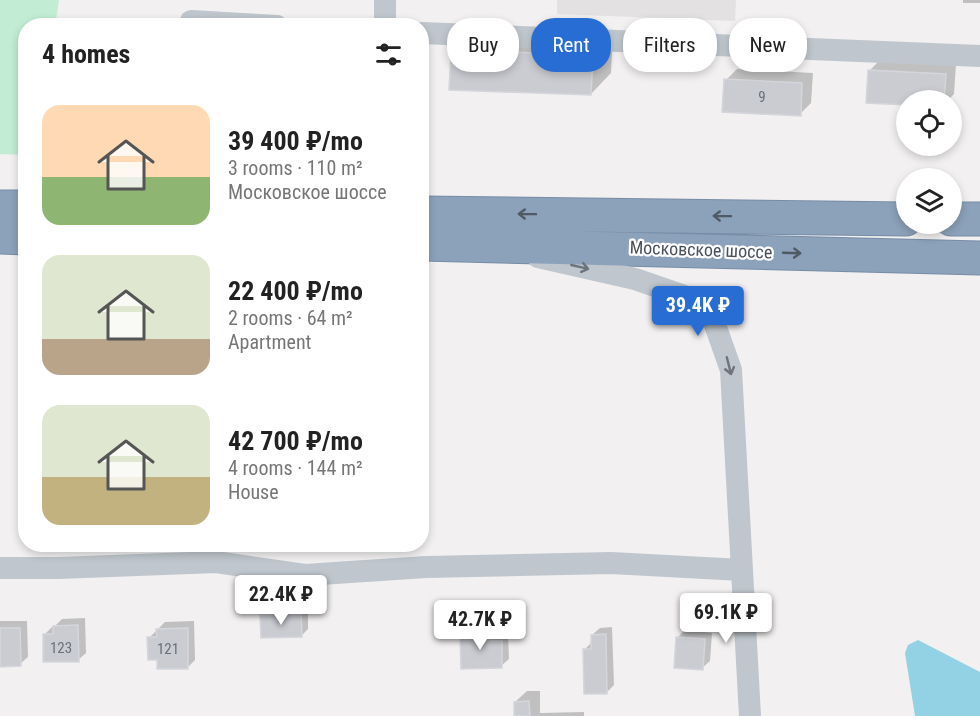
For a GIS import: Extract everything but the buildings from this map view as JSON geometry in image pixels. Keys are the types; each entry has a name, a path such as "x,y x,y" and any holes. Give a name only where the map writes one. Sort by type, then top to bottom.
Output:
{"highway":[{"path":"0,207 18,207"},
{"name":"Московское шоссе","path":"429,213 896,219"},
{"path":"962,219 980,219"},
{"path":"0,237 18,238"},
{"name":"Московское шоссе","path":"429,244 980,258"}],"street":[{"path":"385,0 385,18"},
{"path":"429,33 980,56"},
{"path":"482,245 635,279 693,299 713,319 731,370 750,716"},
{"path":"0,568 216,562 305,575 426,567 611,563 742,570"}],"shaded area":[{"path":"557,0 736,0 735,18 729,18 729,21 717,20 717,18 557,14"}],"green space":[{"path":"0,0 59,0 56,18 18,18 18,155 0,154"}],"water":[{"path":"918,640 980,672 980,716 915,716 905,653 908,645"}]}
